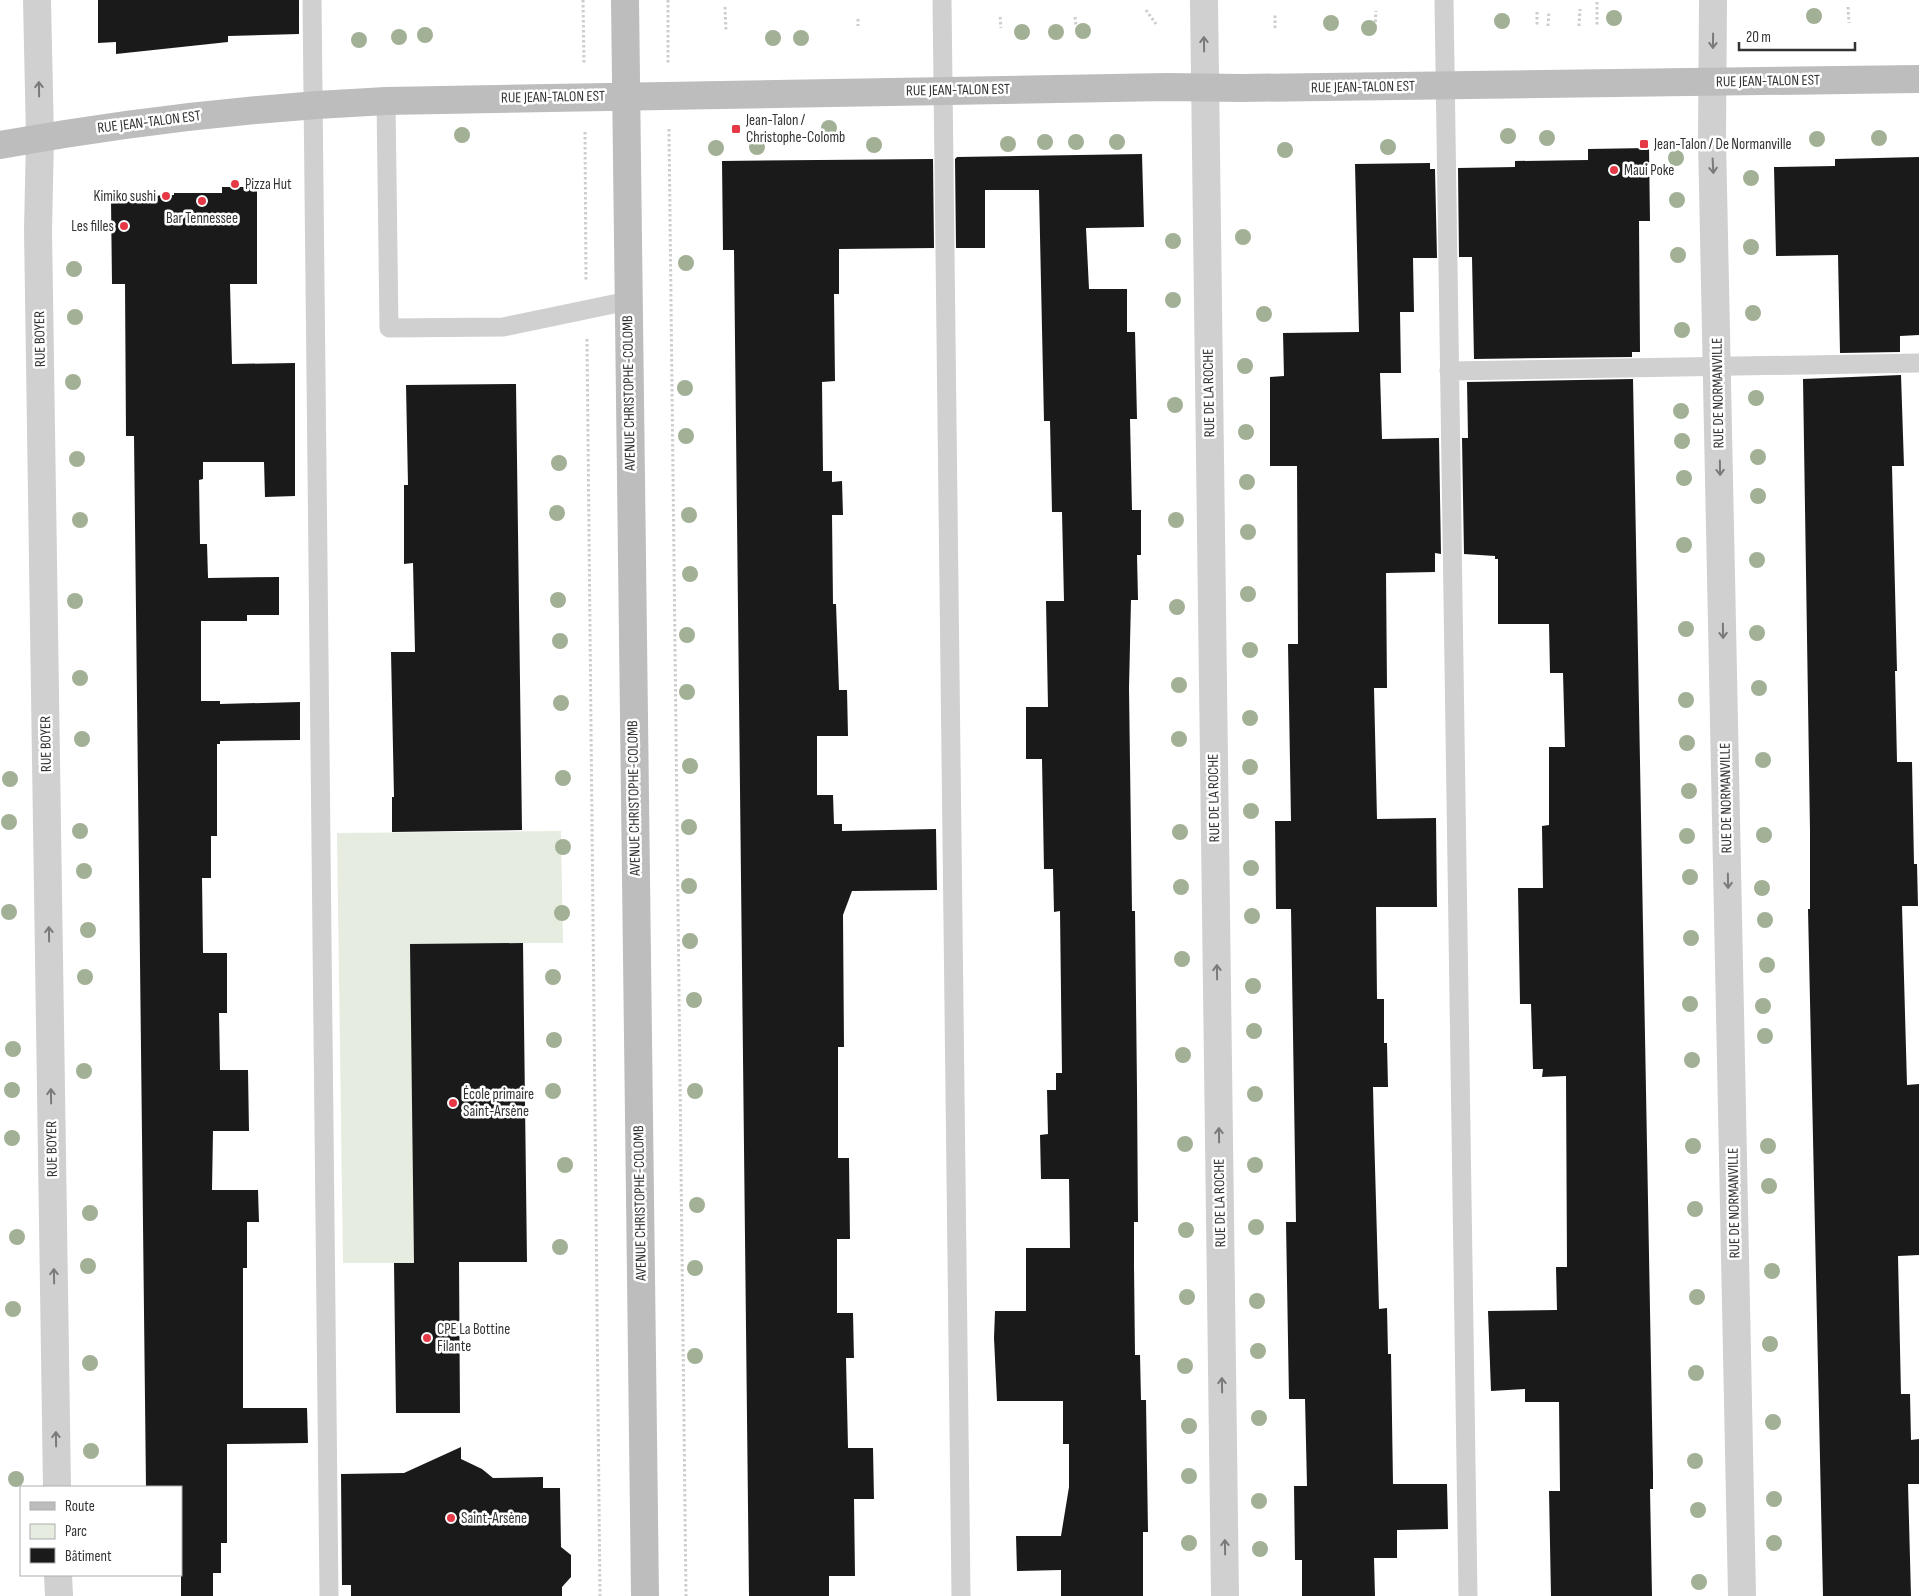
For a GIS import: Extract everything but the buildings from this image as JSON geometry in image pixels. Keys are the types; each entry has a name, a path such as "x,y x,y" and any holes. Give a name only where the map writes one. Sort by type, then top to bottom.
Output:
{"main road":[{"name":"AVENUE CHRISTOPHE-COLOMB","path":"625,0 645,1596"},
{"name":"RUE JEAN-TALON EST","path":"0,145 104,127 312,105 386,101 625,95 1919,79"}],"street":[{"name":"RUE BOYER","path":"37,0 40,138 39,270 57,1486"},
{"name":"RUE DE LA ROCHE","path":"1204,0 1225,1596"},
{"name":"RUE DE NORMANVILLE","path":"1713,0 1712,139 1742,1596"},
{"path":"58,1576 59,1596"}],"lane":[{"path":"312,0 329,1596"},
{"path":"942,0 961,1596"},
{"path":"1444,0 1468,1596"},
{"path":"386,101 389,328 502,327 628,301"},
{"path":"1449,371 1919,363"}],"path":[{"path":"583,0 583,38"},
{"path":"668,0 668,38"},
{"path":"1597,2 1597,26"},
{"path":"1848,7 1849,23"},
{"path":"725,8 726,31"},
{"path":"1579,26 1580,9"},
{"path":"1146,10 1156,24"},
{"path":"1375,27 1376,11"},
{"path":"1548,26 1549,11"},
{"path":"1537,12 1537,26"},
{"path":"1275,13 1275,28"},
{"path":"1000,17 1001,28"},
{"path":"1075,17 1076,26"},
{"path":"858,19 858,26"},
{"path":"669,149 686,1596"},
{"path":"585,151 600,1596"}],"green space":[{"path":"561,831 563,943 523,943 414,1263 343,1263 337,833"}],"place":[{"name":"Jean-Talon / Christophe-Colomb","path":"736,129"},
{"name":"Jean-Talon / De Normanville","path":"1644,144"},
{"name":"Maui Poke","path":"1614,170"},
{"name":"Pizza Hut","path":"235,184"},
{"name":"Kimiko sushi","path":"166,196"},
{"name":"Bar Tennessee","path":"202,201"},
{"name":"Les filles","path":"124,226"},
{"name":"École primaire Saint-Arsène","path":"453,1103"},
{"name":"CPE La Bottine Filante","path":"427,1338"},
{"name":"Saint-Arsène","path":"451,1518"}]}
